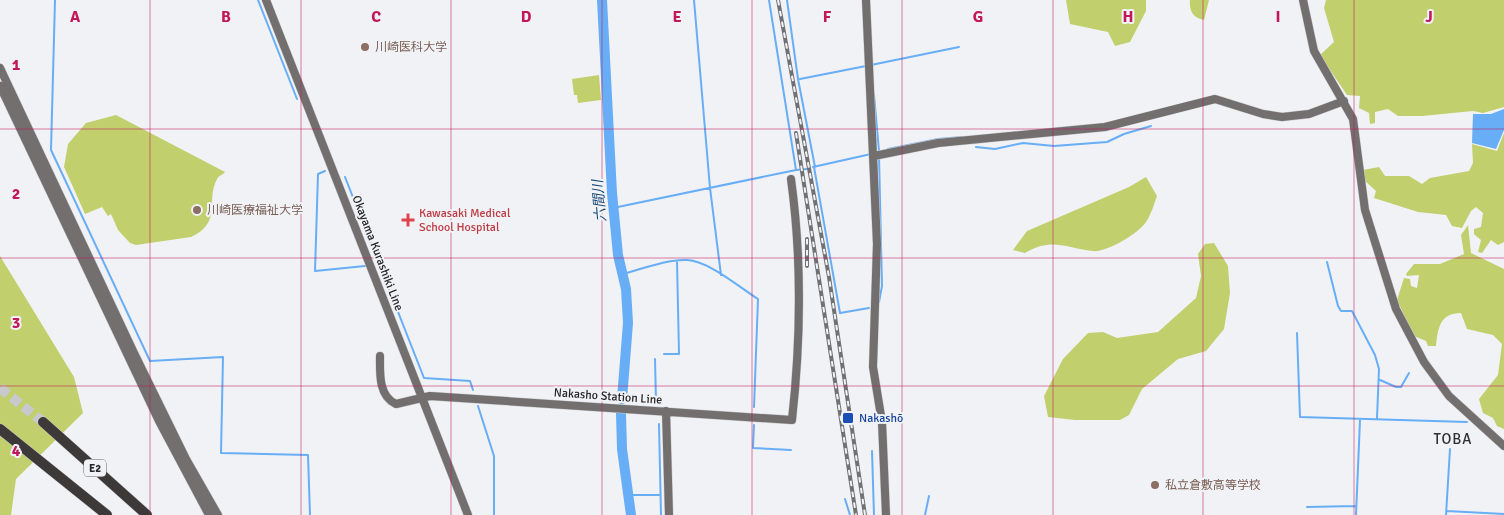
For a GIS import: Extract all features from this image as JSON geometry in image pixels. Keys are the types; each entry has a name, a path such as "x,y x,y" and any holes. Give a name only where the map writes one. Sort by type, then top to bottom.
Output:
{"highway":[{"name":"E2","path":"42,422 147,515"},
{"name":"E2","path":"0,429 108,515"}],"street":[{"name":"Okayama Kurashiki Line","path":"266,0 468,515"},
{"path":"866,0 868,65 876,154 877,278 873,359 882,422 886,515"},
{"path":"1303,0 1314,51 1354,119 1365,210 1396,309 1420,354 1443,388 1465,412 1504,446"},
{"path":"0,68 134,353 191,467 218,515"},
{"path":"0,86 159,422 209,515"},
{"path":"876,154 938,143 1105,127 1215,99 1264,114 1282,117 1309,114 1344,101"},
{"name":"Nakasho Station Line","path":"380,356 380,382 390,402 396,404 430,396 792,420 799,328 798,230 791,179"},
{"path":"666,411 668,515"}],"green space":[{"path":"1066,0 1146,0 1146,11 1130,42 1115,46 1108,32 1070,24"},
{"path":"1190,0 1209,0 1204,20 1197,18 1192,13"},
{"path":"1326,0 1504,0 1504,107 1483,113 1473,111 1422,116 1398,116 1388,109 1375,112 1375,123 1370,124 1369,113 1359,108 1360,96 1347,95 1320,55 1334,42 1324,8"},
{"path":"599,75 601,100 578,103 577,95 574,95 572,79"},
{"path":"116,115 225,172 217,179 212,196 210,218 207,225 201,231 191,237 136,245 130,243 118,230 111,214 108,216 102,207 85,214 64,167 68,144 86,123"},
{"path":"1504,133 1504,242 1498,245 1491,240 1482,253 1478,252 1481,240 1474,234 1474,229 1481,227 1483,213 1476,207 1471,211 1462,228 1452,226 1446,215 1418,212 1374,198 1376,191 1364,180 1363,170 1379,167 1385,176 1409,176 1422,184 1430,178 1469,171 1473,163 1472,144 1497,151"},
{"path":"1146,177 1157,196 1148,219 1137,231 1114,246 1099,251 1059,245 1043,246 1025,253 1013,250 1027,231 1129,187"},
{"path":"1468,225 1471,253 1504,269 1504,429 1497,426 1493,418 1483,413 1479,399 1498,375 1502,344 1493,335 1467,329 1461,313 1444,319 1439,328 1436,346 1428,346 1426,341 1414,336 1397,300 1404,278 1410,279 1411,286 1417,288 1419,275 1407,276 1406,274 1414,264 1440,264 1464,254 1461,235"},
{"path":"1214,243 1228,266 1230,293 1224,329 1206,351 1178,359 1142,389 1129,415 1120,420 1075,420 1048,417 1044,396 1063,359 1088,333 1103,332 1117,338 1158,332 1196,298 1201,276 1198,254 1205,244"},
{"path":"0,256 74,377 83,413 16,479 11,515 0,515"}],"water":[{"path":"1504,109 1504,130 1496,149 1472,143 1473,114 1491,114"}],"waterway":[{"path":"55,0 51,150 150,361 223,357 221,453 308,455 310,515"},
{"path":"258,0 297,99"},
{"name":"六間川","path":"602,0 612,193 618,255 626,289 628,323 622,399"},
{"path":"694,0 710,188 721,275"},
{"path":"769,0 796,170 807,169"},
{"path":"787,0 798,79 815,167"},
{"path":"871,65 959,47"},
{"path":"800,79 866,66"},
{"path":"874,95 879,151"},
{"path":"976,147 995,149 1023,143 1054,146 1107,142 1124,134 1151,126"},
{"path":"888,149 938,139 962,137"},
{"path":"813,167 871,154"},
{"path":"879,156 882,286 879,302"},
{"path":"814,167 840,313 869,308"},
{"path":"613,208 796,170"},
{"path":"325,171 318,174 315,271 365,266"},
{"path":"345,177 424,378 470,381 473,390"},
{"path":"623,274 671,261 696,261 724,275 758,299 754,407"},
{"path":"664,354 679,354 677,261"},
{"path":"1327,262 1338,306 1341,311 1352,311 1375,355 1379,369 1377,418"},
{"path":"1297,333 1300,417 1467,422"},
{"path":"655,359 656,402"},
{"path":"1380,380 1396,387 1401,387 1409,373"},
{"path":"478,406 494,456 494,515"},
{"name":"六間川","path":"621,414 622,449 631,515"},
{"path":"1356,515 1360,420"},
{"path":"659,424 661,515"},
{"path":"754,425 753,448 791,450"},
{"path":"1446,515 1450,449"},
{"path":"872,451 874,515"},
{"path":"628,495 660,495"},
{"path":"925,515 929,496"},
{"path":"845,499 850,515"},
{"path":"1307,507 1356,506"},
{"path":"1447,511 1504,514"}],"tunnel":[{"path":"0,388 43,422"}],"railway":[{"path":"778,0 829,277 865,515"},
{"path":"796,133 856,515"},
{"path":"807,239 807,266"}],"place":[{"name":"川崎医科大学","path":"365,47"},
{"name":"川崎医療福祉大学","path":"197,210"},
{"name":"Kawasaki Medical School Hospital","path":"408,220"},
{"name":"Nakashō","path":"848,418"},
{"name":"私立倉敷高等学校","path":"1155,485"}],"district":[{"name":"TOBA","path":"1453,439"}]}
